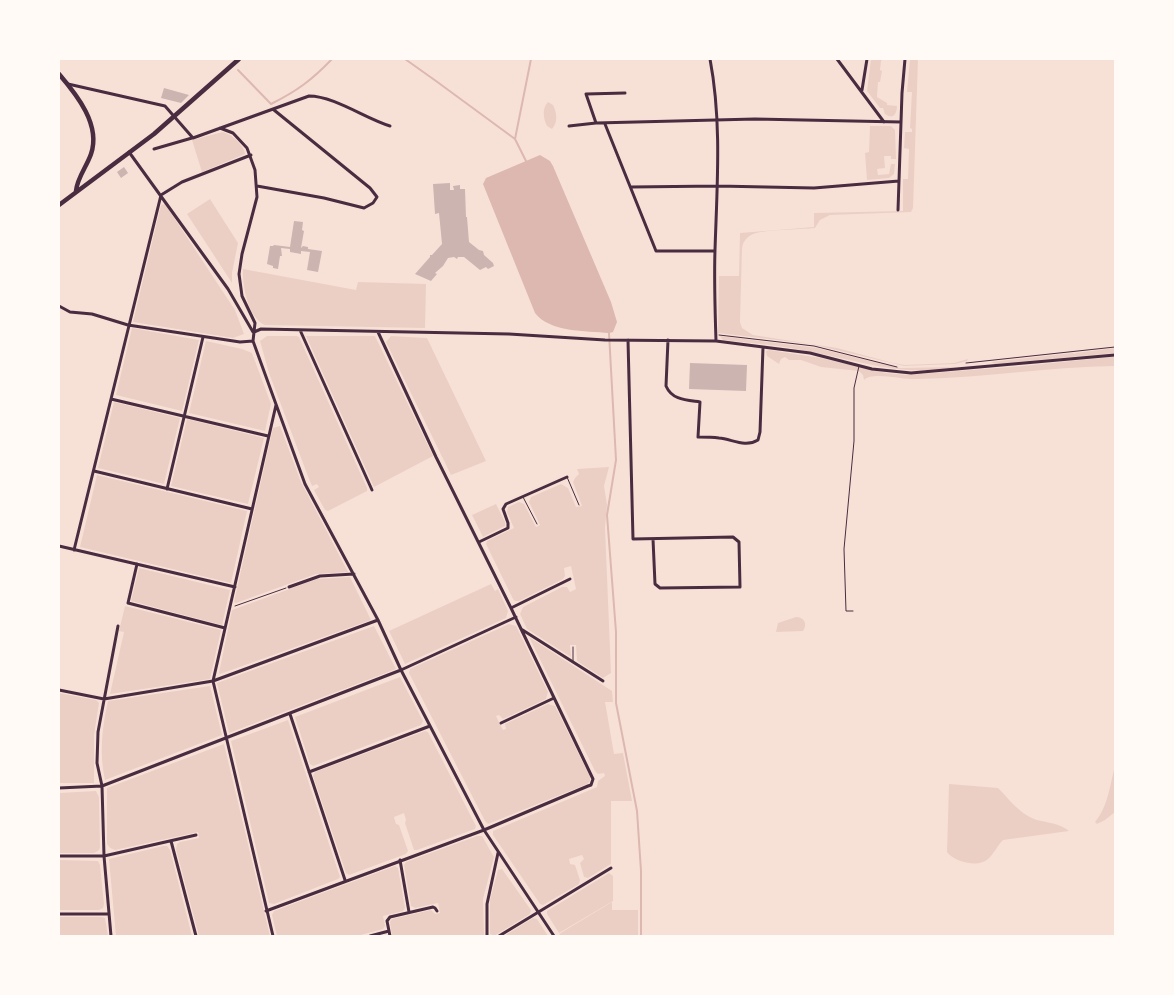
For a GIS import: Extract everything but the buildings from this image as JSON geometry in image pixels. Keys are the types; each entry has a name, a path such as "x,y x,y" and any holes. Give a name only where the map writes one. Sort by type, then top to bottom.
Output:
{"main road":[{"path":"59,205 174,117 239,59"},
{"path":"59,74 86,111 92,129 93,147 76,191"}],"street":[{"path":"710,59 718,121 715,251 716,342"},
{"path":"837,59 885,122"},
{"path":"862,90 867,59"},
{"path":"898,210 904,59"},
{"path":"68,84 165,106 193,138"},
{"path":"596,123 586,94 625,93"},
{"path":"154,149 193,138 303,98 314,96 390,126"},
{"path":"257,186 324,198 364,208 373,203 377,197 370,188 274,110"},
{"path":"569,126 596,123 756,119 901,122"},
{"path":"605,124 656,251 715,251"},
{"path":"220,128 229,131 248,148 255,170 257,197 242,254 239,274 242,296 255,324 253,341 305,484 378,620 401,670 484,830 554,936"},
{"path":"129,152 228,289 253,332"},
{"path":"74,550 161,195 182,182 251,155"},
{"path":"631,187 814,188 899,181"},
{"path":"59,306 70,312 92,314 128,325 240,342 253,341"},
{"path":"253,332 261,329 509,334 605,340 716,342 810,354 872,369 911,373 1115,355"},
{"path":"300,330 372,490"},
{"path":"266,911 345,880 484,830 588,786 592,782 592,776 516,617 436,457 378,332"},
{"path":"167,488 203,337"},
{"path":"628,340 633,539 733,537 739,542 740,587 660,588 655,584 653,539"},
{"path":"668,340 666,386 669,392 676,397 700,402 698,437 719,438 752,444 758,440 760,432 763,347"},
{"path":"111,399 268,436"},
{"path":"274,936 266,911 213,681 276,405"},
{"path":"94,471 252,509"},
{"path":"478,542 508,528 503,512 504,506 567,477"},
{"path":"59,546 235,587"},
{"path":"137,564 128,603 225,628"},
{"path":"289,587 320,576 354,574"},
{"path":"511,608 570,579"},
{"path":"59,788 102,786 401,670 516,617"},
{"path":"59,690 104,698 213,681 378,620"},
{"path":"111,936 104,856 102,786 97,756 98,732 118,626"},
{"path":"521,629 603,682"},
{"path":"501,723 554,698"},
{"path":"290,714 345,880"},
{"path":"309,772 430,726"},
{"path":"59,856 104,856 196,835"},
{"path":"170,841 196,936"},
{"path":"487,936 487,904 499,853"},
{"path":"400,860 409,912"},
{"path":"499,936 611,868"},
{"path":"390,936 388,919 432,907 437,911"},
{"path":"59,914 108,914"},
{"path":"370,936 389,931"}],"lane":[{"path":"853,612 846,611 844,548 854,442 854,388 859,366"},
{"path":"567,477 579,505"},
{"path":"523,496 537,524"},
{"path":"573,646 574,662"}],"path":[{"path":"716,335 814,346 898,367"},
{"path":"963,364 1115,347"},
{"path":"230,608 289,587"}],"shaded area":[{"path":"871,59 883,59 881,61 880,70 882,71 880,82 878,82 877,97 887,103 887,105 897,106 895,114 892,116 885,114 883,108 880,108 867,91"},
{"path":"910,59 918,59 913,208 911,212 830,215 820,220 815,228 772,231 751,235 745,240 742,248 740,322 742,328 753,335 837,348 893,363 905,365 954,363 968,359 967,361 955,364 904,366 811,344 718,333 719,276 739,276 740,233 814,227 814,213 903,211 903,179 908,179 909,149 904,148 905,132 912,132 910,128 912,92 907,92"},
{"path":"548,102 553,105 556,115 556,121 552,129 547,126 544,116 544,110"},
{"path":"870,126 891,126 895,130 896,159 891,159 891,156 884,156 885,168 877,169 878,175 889,174 891,164 895,164 894,174 889,178 867,180 865,153 869,152"},
{"path":"223,132 237,140 245,154 202,172 192,140"},
{"path":"540,155 550,161 553,166 611,302 617,322 613,332 579,331 559,327 549,324 535,313 483,184 486,178"},
{"path":"210,199 238,243 232,283 187,214"},
{"path":"165,204 235,310 244,334 233,338 133,322 161,205"},
{"path":"243,269 356,290 358,282 426,284 425,328 265,325 254,316 250,308 245,292"},
{"path":"132,328 199,340 182,411 116,395"},
{"path":"267,336 299,337 367,488 367,491 328,511 325,510 314,490 319,487 317,484 312,486 309,479 269,373 260,341"},
{"path":"306,336 375,336 433,456 374,487"},
{"path":"391,336 427,338 486,461 451,475 386,342"},
{"path":"720,336 817,348 900,368 955,367 918,370 881,367 786,347 723,340"},
{"path":"206,341 252,353 271,404 265,431 189,413"},
{"path":"1115,348 1115,353 995,364 991,362 1075,354"},
{"path":"766,351 821,358 886,373 907,375 1111,357 1115,357 1115,366 1065,368 966,377 910,379 874,376 864,380 863,375 859,371 821,367 801,360 789,360 785,357 781,359 779,364 767,356"},
{"path":"114,402 180,418 164,484 98,468"},
{"path":"187,419 264,438 248,504 171,486"},
{"path":"280,426 301,482 348,572 316,574 236,603 234,602 273,428"},
{"path":"609,467 604,486 607,505 605,528 611,673 603,678 577,661 576,645 570,645 571,657 527,629 520,614 523,607 562,587 567,587 570,592 576,589 571,566 564,568 565,576 563,579 519,601 515,601 486,544 487,541 514,528 507,512 508,507 519,502 524,504 536,527 540,525 529,502 531,497 561,484 568,488 576,507 582,506 573,482 579,474 577,469"},
{"path":"97,475 247,511 231,583 80,547"},
{"path":"496,504 505,522 505,526 483,537 472,515"},
{"path":"139,568 230,590 222,625 131,601"},
{"path":"350,577 371,620 219,673 232,610 317,579"},
{"path":"491,584 495,591 498,589 508,611 506,618 405,664 389,631"},
{"path":"125,606 221,630 210,679 110,694 124,632 119,631"},
{"path":"796,617 804,621 803,631 776,632 778,623"},
{"path":"509,624 516,626 548,692 546,699 503,719 499,715 496,716 503,730 506,729 505,724 548,704 555,706 590,777 590,781 587,784 488,824 409,673 410,669"},
{"path":"374,626 396,669 229,733 217,683"},
{"path":"529,637 612,691 613,702 605,702 614,754 623,753 632,801 611,801 611,864 588,878 584,877 580,863 584,859 582,855 569,859 570,864 575,865 580,880 579,884 543,905 540,904 493,835 493,831 597,787 598,781 605,776 604,773 598,774 595,771"},
{"path":"400,677 423,721 421,725 313,766 310,764 295,717"},
{"path":"210,686 222,735 105,780 102,740 108,701"},
{"path":"59,693 96,700 99,703 94,735 94,783 59,783"},
{"path":"288,720 340,877 274,904 269,903 231,741"},
{"path":"425,731 428,732 476,826 475,829 414,850 405,823 404,813 394,817 396,824 399,825 408,851 406,854 349,875 346,873 313,776 315,772"},
{"path":"224,744 270,936 199,936 176,849 177,844 180,842 199,838 198,832 115,850 107,844 107,788"},
{"path":"1115,766 1115,812 1097,824 1095,822 1106,802"},
{"path":"949,784 998,788 1016,807 1028,816 1059,825 1069,831 1003,840 984,862 967,863 955,859 947,852"},
{"path":"96,791 99,797 100,848 94,853 59,853 59,793"},
{"path":"477,836 482,836 494,857 483,899 484,936 392,936 390,922 392,919 431,910 435,914 440,913 438,903 415,908 411,906 404,865 406,862"},
{"path":"167,846 170,850 192,936 116,936 109,859"},
{"path":"59,860 98,861 100,865 103,908 99,910 59,910"},
{"path":"395,866 398,868 405,908 403,911 383,916 385,926 383,929 357,936 277,936 272,915 274,911"},
{"path":"502,869 531,910 530,914 494,936 490,934 490,900 498,870"},
{"path":"609,873 613,876 613,901 559,933 547,911"},
{"path":"612,902 612,910 638,910 638,936 561,936 559,934"},
{"path":"59,917 105,918 108,936 59,936"},
{"path":"533,918 537,919 548,936 504,936"}],"waterway":[{"path":"238,70 271,104 304,84 332,59"},
{"path":"405,59 515,139 527,163"},
{"path":"515,139 531,59"},
{"path":"609,333 616,460 607,515 616,632 616,703 637,811 641,871 641,936"}]}
